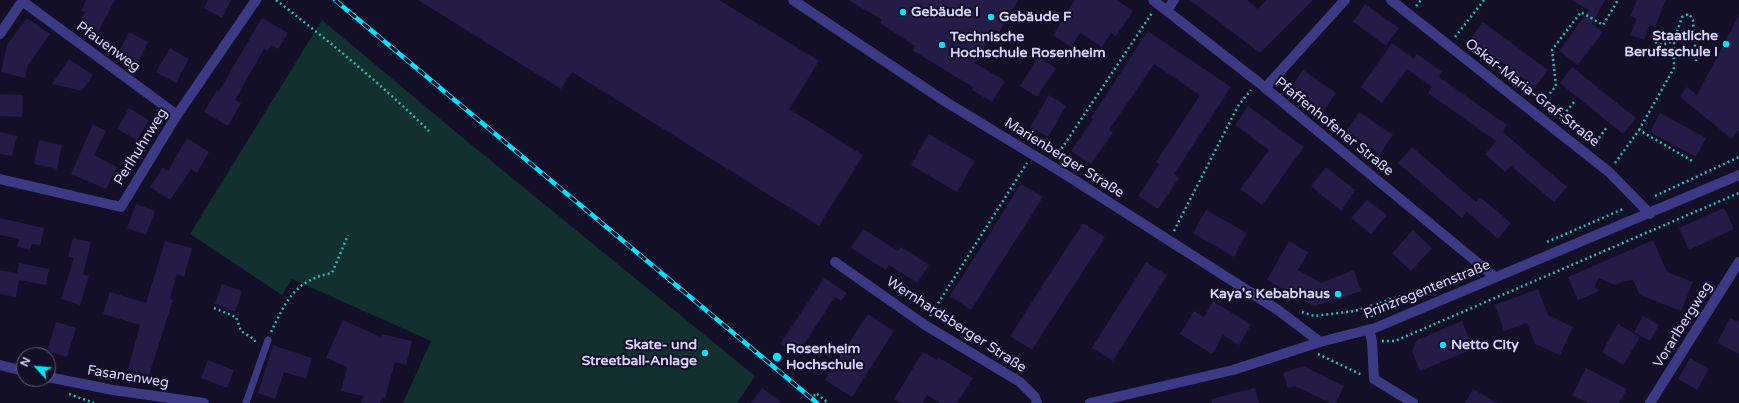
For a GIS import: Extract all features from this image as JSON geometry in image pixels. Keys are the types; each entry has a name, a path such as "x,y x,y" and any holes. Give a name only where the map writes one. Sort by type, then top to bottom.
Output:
{"street":[{"name":"Perlhuhnweg","path":"0,179 121,207 177,115 256,0"},
{"name":"Marienberger Straße","path":"793,0 946,102 1050,166 1283,314 1320,342"},
{"path":"1167,10 1174,0"},
{"path":"1261,85 1345,0"},
{"name":"Oskar-Maria-Graf-Straße","path":"1391,0 1608,172 1650,214"},
{"name":"Pfauenweg","path":"23,1 177,115"},
{"path":"0,34 23,1"},
{"name":"Pfaffenhofener Straße","path":"1156,2 1261,85 1495,277"},
{"name":"Prinzregentenstraße","path":"1090,403 1233,370 1320,342 1369,330 1650,214 1739,175"},
{"name":"Wernhardsberger Straße","path":"836,262 925,325 1020,382 1035,397 1037,403"},
{"name":"Vorarlbergweg","path":"1650,403 1739,262"},
{"path":"1369,330 1372,341 1374,379 1413,403"},
{"path":"0,365 16,369"},
{"name":"Fasanenweg","path":"56,379 113,390 204,403"}],"lane":[{"path":"246,403 268,340"}],"path":[{"path":"276,0 309,26 406,109 429,131"},
{"path":"1448,45 1484,0"},
{"path":"1534,112 1556,86 1552,50 1581,12 1603,25 1618,0"},
{"path":"1050,166 1156,2"},
{"path":"1608,172 1639,130 1674,68 1674,41 1682,17 1689,14 1693,20 1696,61"},
{"path":"1655,42 1662,45 1674,41"},
{"path":"1169,241 1238,106 1261,85"},
{"path":"1554,128 1575,101"},
{"path":"1586,154 1607,127"},
{"path":"1639,130 1694,162"},
{"path":"925,325 1032,155"},
{"path":"1655,196 1739,157"},
{"path":"1372,341 1395,341 1739,193"},
{"path":"1544,243 1622,208"},
{"path":"268,340 279,316 294,290 317,276 332,273 348,235"},
{"path":"1283,314 1292,309 1314,316 1355,311 1484,268"},
{"path":"214,308 236,317 241,331 254,339 257,346 264,350"},
{"path":"1304,348 1362,375 1374,379"},
{"path":"814,396 816,393 828,403"}],"green space":[{"path":"322,20 463,138 755,376 737,403 403,403 431,341 292,279 282,295 190,234"}],"building":[{"path":"86,0 115,0 96,36 78,26 85,12 81,11"},
{"path":"208,0 231,0 222,18 204,8"},
{"path":"418,0 719,0 819,61 789,109 863,155 819,226 572,72 561,89"},
{"name":"Technische Hochschule Rosenheim","path":"848,0 1018,0 999,32 995,30 975,63 1005,81 992,102 972,90 973,87 912,50 915,46 880,23 882,20"},
{"path":"1075,0 1117,0 1133,11 1116,36 1111,33 1102,47 1080,33 1071,47 1053,35"},
{"path":"1190,0 1247,0 1258,9 1266,0 1313,0 1260,53"},
{"path":"1571,0 1605,0 1592,24 1603,32 1578,65 1559,51 1589,10"},
{"path":"1637,0 1666,0 1655,27 1650,25 1644,40 1630,35 1637,19 1630,16"},
{"path":"1365,4 1399,28 1386,46 1353,22"},
{"name":"Staatliche Berufsschule I","path":"1739,15 1739,130 1732,139 1680,97 1687,87 1697,95"},
{"path":"27,18 50,34 28,65 25,78 1,72 7,45"},
{"path":"262,18 288,33 278,49 271,45 267,51 264,49 235,100 241,103 228,126 204,112 217,90 219,91"},
{"path":"1483,22 1548,70 1535,87 1470,39"},
{"path":"1148,31 1231,87 1174,174 1179,178 1158,209 1138,196 1159,164 1156,162 1200,95 1154,64 1109,130 1113,133 1091,164 1071,151 1093,119 1091,118"},
{"path":"129,32 148,42 138,62 119,52"},
{"path":"1392,43 1414,59 1417,54 1442,72 1439,77 1507,125 1503,132 1567,187 1554,202 1511,166 1505,172 1485,154 1496,141 1428,93 1432,87 1407,69 1382,103 1361,87"},
{"path":"170,48 189,59 176,83 156,72"},
{"path":"1038,57 1056,68 1037,97 1020,86"},
{"path":"69,59 93,75 82,91 52,84"},
{"path":"1572,67 1636,118 1623,134 1560,83"},
{"path":"1303,70 1336,93 1323,112 1290,89"},
{"path":"0,94 23,95 22,117 0,116"},
{"path":"1049,95 1066,106 1048,137 1030,127"},
{"path":"1248,106 1304,147 1262,205 1240,189 1269,150 1235,125"},
{"path":"129,108 149,120 137,140 117,129"},
{"path":"1359,112 1393,135 1380,154 1346,131"},
{"path":"1660,113 1706,138 1696,157 1650,132"},
{"path":"93,124 106,131 94,155 117,167 106,189 71,174"},
{"path":"0,132 17,136 12,156 0,154"},
{"path":"929,134 975,161 957,192 911,165"},
{"path":"187,138 209,152 197,173 191,169 170,200 150,187 163,167 168,171"},
{"path":"39,140 62,145 57,169 34,164"},
{"path":"1412,147 1476,202 1480,197 1511,223 1498,239 1467,212 1462,218 1398,163"},
{"path":"1326,167 1355,190 1341,211 1311,186"},
{"path":"1021,184 1043,197 971,310 950,296"},
{"path":"1367,200 1387,215 1371,234 1351,218"},
{"path":"136,204 155,211 146,235 127,228"},
{"path":"1724,208 1734,229 1689,250 1679,228"},
{"path":"1206,210 1247,233 1234,257 1193,233"},
{"path":"0,218 44,228 40,245 32,244 30,250 17,247 19,239 0,235"},
{"path":"1083,223 1105,237 1032,350 1010,336"},
{"path":"863,229 898,251 901,247 929,265 917,283 889,265 886,270 851,248"},
{"path":"1413,230 1432,248 1411,271 1392,253"},
{"path":"73,238 91,242 83,274 89,276 80,305 61,299 74,258 68,257"},
{"path":"1653,240 1667,272 1693,282 1681,311 1640,295 1633,280 1624,281 1615,285 1599,278 1594,287 1600,291 1578,300 1568,277"},
{"path":"165,241 192,248 184,277 177,274 170,299 173,300 149,375 128,369 140,325 103,314 110,292 146,303"},
{"path":"1289,241 1308,252 1298,270 1321,283 1354,270 1361,291 1314,306 1267,280"},
{"path":"1146,262 1167,275 1113,361 1092,348"},
{"path":"19,263 49,269 46,285 19,280 16,297 0,294 0,270 17,273"},
{"path":"824,278 847,293 841,301 835,297 797,355 780,344"},
{"path":"222,284 242,291 235,312 215,304"},
{"path":"1538,289 1548,315 1573,327 1560,355 1535,344 1527,323 1504,331 1495,305"},
{"path":"1213,301 1251,325 1239,345 1223,335 1212,354 1180,334 1194,311 1204,317"},
{"path":"868,314 894,331 852,397 825,380"},
{"path":"1643,316 1659,325 1650,341 1634,332"},
{"path":"1730,318 1739,322 1739,354 1717,343"},
{"path":"343,320 381,337 382,334 412,341 406,365 395,362 385,398 382,397 380,403 361,403 363,396 341,391 347,367 326,358"},
{"name":"Netto City","path":"1462,321 1473,349 1420,371 1412,351 1417,340"},
{"path":"56,322 76,328 67,357 56,354 56,347 48,347"},
{"path":"1618,324 1640,337 1623,365 1602,352"},
{"path":"273,345 312,358 306,379 284,372 275,399 258,393"},
{"path":"923,352 937,360 938,357 973,378 957,403 940,403 927,395 923,403 901,403 894,399"},
{"path":"1690,358 1709,369 1697,390 1678,379"},
{"path":"208,360 234,370 227,388 201,378"},
{"path":"1303,366 1344,386 1336,403 1330,403 1295,386 1288,388 1283,373"},
{"path":"1586,368 1627,389 1619,403 1588,403 1572,395"},
{"path":"762,388 782,403 751,403"},
{"path":"1255,388 1259,403 1212,403 1211,399"},
{"path":"1473,389 1497,403 1465,403"}],"railway":[{"path":"335,0 817,403"}],"place":[{"name":"Gebäude I","path":"903,12"},
{"name":"Gebäude F","path":"991,17"},
{"name":"Staatliche Berufsschule I","path":"1726,44"},
{"name":"Technische Hochschule Rosenheim","path":"942,45"},
{"name":"Kaya's Kebabhaus","path":"1338,294"},
{"name":"Netto City","path":"1443,345"},
{"name":"Skate- und Streetball-Anlage","path":"705,353"},
{"name":"Rosenheim Hochschule","path":"777,357"}]}
